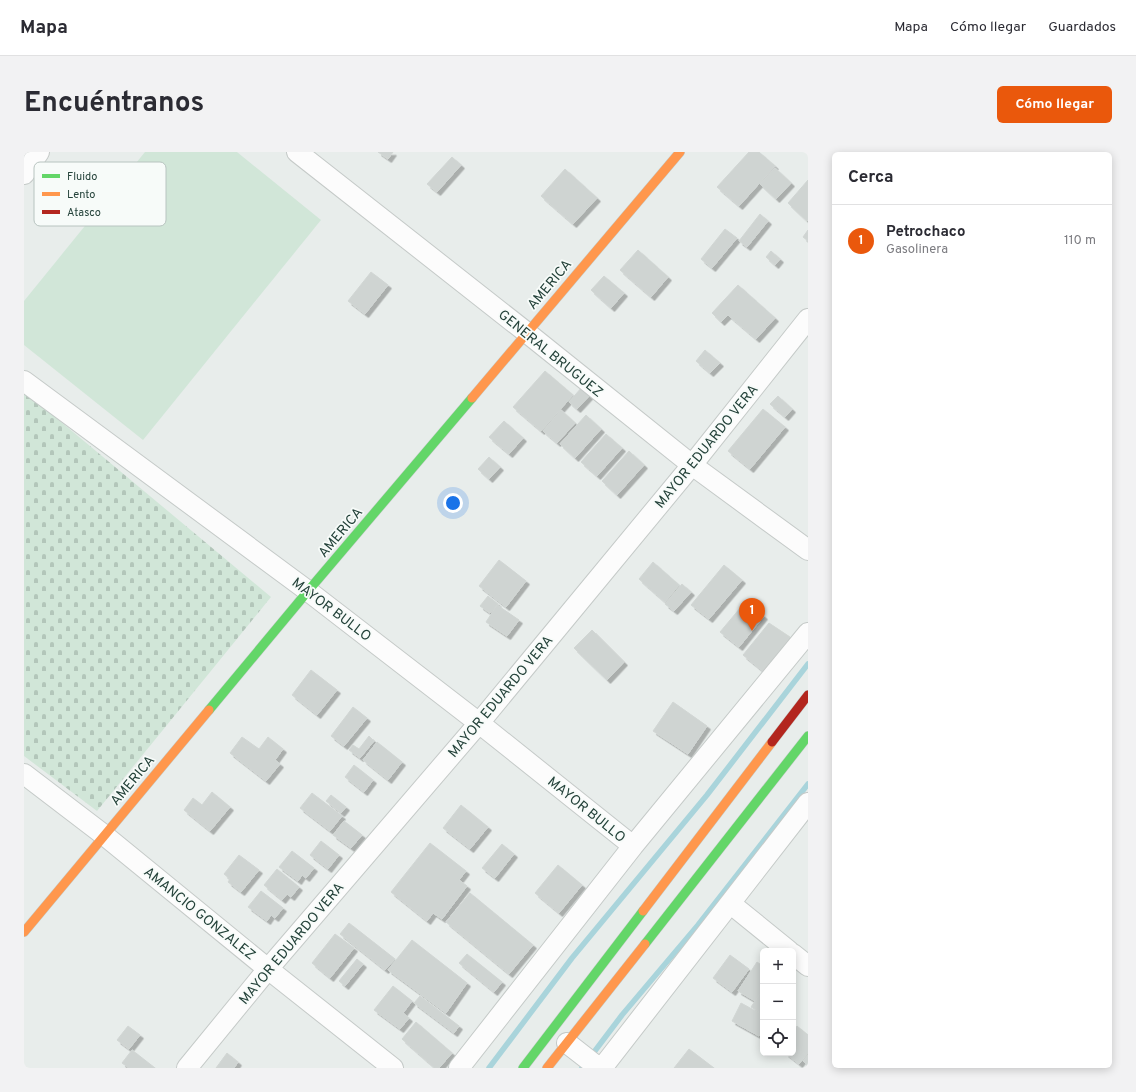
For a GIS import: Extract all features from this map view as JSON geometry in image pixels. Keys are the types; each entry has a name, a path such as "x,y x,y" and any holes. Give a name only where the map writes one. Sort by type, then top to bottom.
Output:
{"main road":[{"name":"AMERICA","path":"24,932 308,591 680,152"},
{"path":"523,1068 808,696"},
{"path":"547,1068 589,1060 808,736"}],"street":[{"path":"24,174 39,152"},
{"name":"GENERAL BRUGUEZ","path":"297,152 692,465 808,550"},
{"name":"MAYOR EDUARDO VERA","path":"187,1068 268,969 479,723 692,465 808,319"},
{"name":"MAYOR BULLO","path":"24,381 308,591 479,723 632,846"},
{"path":"459,1068 632,846 808,633"},
{"name":"AMANCIO GONZALEZ","path":"24,774 104,835 268,969 393,1068"},
{"path":"589,1060 730,904 808,803"},
{"path":"730,904 785,948"},
{"path":"796,956 808,966"}],"green space":[{"path":"145,152 237,152 321,220 143,440 24,345 24,301 85,226 166,226 166,162 137,162"},
{"path":"24,391 271,597 97,811 24,756"}],"building":[{"path":"378,152 393,152 388,159"},
{"path":"749,152 759,152 775,166 739,206 717,187"},
{"path":"452,157 461,165 437,192 427,184"},
{"path":"775,168 791,183 776,199 760,184"},
{"path":"565,169 597,198 573,224 541,196"},
{"path":"808,180 808,220 807,221 788,203"},
{"path":"760,214 768,221 747,247 739,241"},
{"path":"725,229 737,238 712,268 701,259"},
{"path":"808,230 808,241 803,237"},
{"path":"638,250 668,277 651,297 620,270"},
{"path":"771,251 780,259 775,265 766,257"},
{"path":"371,272 388,285 365,314 348,301"},
{"path":"604,276 624,293 611,308 591,290"},
{"path":"738,285 775,318 756,339 728,315 721,322 712,313"},
{"path":"705,350 720,363 710,373 696,361"},
{"path":"545,371 573,395 541,431 513,407"},
{"path":"582,387 590,395 577,409 569,402"},
{"path":"778,396 792,409 785,417 770,404"},
{"path":"763,409 785,427 750,469 728,451"},
{"path":"561,410 575,423 557,443 543,431"},
{"path":"586,415 601,429 575,458 560,444"},
{"path":"504,421 523,438 509,454 489,437"},
{"path":"606,434 622,448 597,476 581,462"},
{"path":"629,451 644,465 617,495 602,481"},
{"path":"489,457 500,467 489,479 478,469"},
{"path":"499,560 526,581 506,607 479,586"},
{"path":"653,562 679,585 665,602 639,579"},
{"path":"724,565 742,580 709,619 691,605"},
{"path":"682,584 691,592 674,611 665,604"},
{"path":"488,596 498,604 490,613 480,606"},
{"path":"746,601 764,616 739,647 720,632"},
{"path":"497,605 519,620 507,636 486,622"},
{"path":"769,623 790,637 764,672 743,655"},
{"path":"592,630 624,662 607,680 574,648"},
{"path":"311,670 337,690 317,715 292,695"},
{"path":"673,702 707,726 688,754 653,731"},
{"path":"353,707 367,718 344,746 331,736"},
{"path":"369,736 374,741 360,758 349,750 353,745 359,749"},
{"path":"242,737 259,749 268,737 283,749 275,760 280,764 266,781 230,753"},
{"path":"377,742 402,762 388,780 363,760"},
{"path":"354,765 373,780 364,792 345,777"},
{"path":"212,792 230,807 210,831 184,810 193,798 202,805"},
{"path":"312,793 342,816 330,831 300,808"},
{"path":"331,795 346,807 341,813 326,801"},
{"path":"461,805 488,827 470,849 443,828"},
{"path":"344,821 362,835 351,848 333,835"},
{"path":"321,841 339,855 328,869 310,855"},
{"path":"430,843 466,871 459,880 467,886 442,919 433,913 427,921 391,892"},
{"path":"502,844 514,854 495,878 482,868"},
{"path":"292,851 314,868 306,878 302,875 298,881 279,867"},
{"path":"239,855 259,870 241,892 228,882 230,879 224,874"},
{"path":"558,865 582,885 559,913 535,893"},
{"path":"277,869 299,887 291,897 287,894 282,900 264,885"},
{"path":"261,891 283,908 275,918 271,915 267,921 248,907"},
{"path":"470,893 533,945 509,974 446,922"},
{"path":"349,923 395,959 385,970 340,934"},
{"path":"335,934 354,948 330,978 312,963"},
{"path":"412,940 467,983 446,1013 388,970"},
{"path":"467,954 502,982 494,992 459,963"},
{"path":"730,955 749,969 732,992 713,978"},
{"path":"357,959 363,964 345,986 339,981"},
{"path":"757,962 760,964 760,994 755,1001 738,991"},
{"path":"393,986 412,1001 403,1013 409,1018 400,1029 374,1010"},
{"path":"760,994 760,1012 751,1007"},
{"path":"420,996 459,1026 454,1033 414,1003"},
{"path":"741,1003 760,1013 760,1034 759,1036 732,1021"},
{"path":"416,1022 452,1053 439,1068 435,1068 402,1039"},
{"path":"128,1026 140,1035 129,1049 117,1040"},
{"path":"797,1026 808,1035 808,1053 799,1064 789,1056 796,1056"},
{"path":"689,1049 714,1068 674,1068"},
{"path":"132,1050 155,1068 129,1068 122,1063"},
{"path":"227,1053 238,1062 234,1068 216,1068"},
{"path":"808,1055 808,1065 803,1061"}],"waterway":[{"path":"489,1068 572,958 707,795 808,664"},
{"path":"582,1068 622,1015 698,925 808,784"}],"traffic: fast":[{"path":"209,710 472,398"},
{"path":"645,944 808,736"},
{"path":"523,1068 643,911"}],"traffic: slow":[{"path":"472,398 680,152"},
{"path":"24,932 209,710"},
{"path":"643,911 772,742"},
{"path":"547,1068 645,944"}],"traffic: jam":[{"path":"772,742 808,695"}],"place":[{"name":"Petrochaco","path":"752,631"}]}
